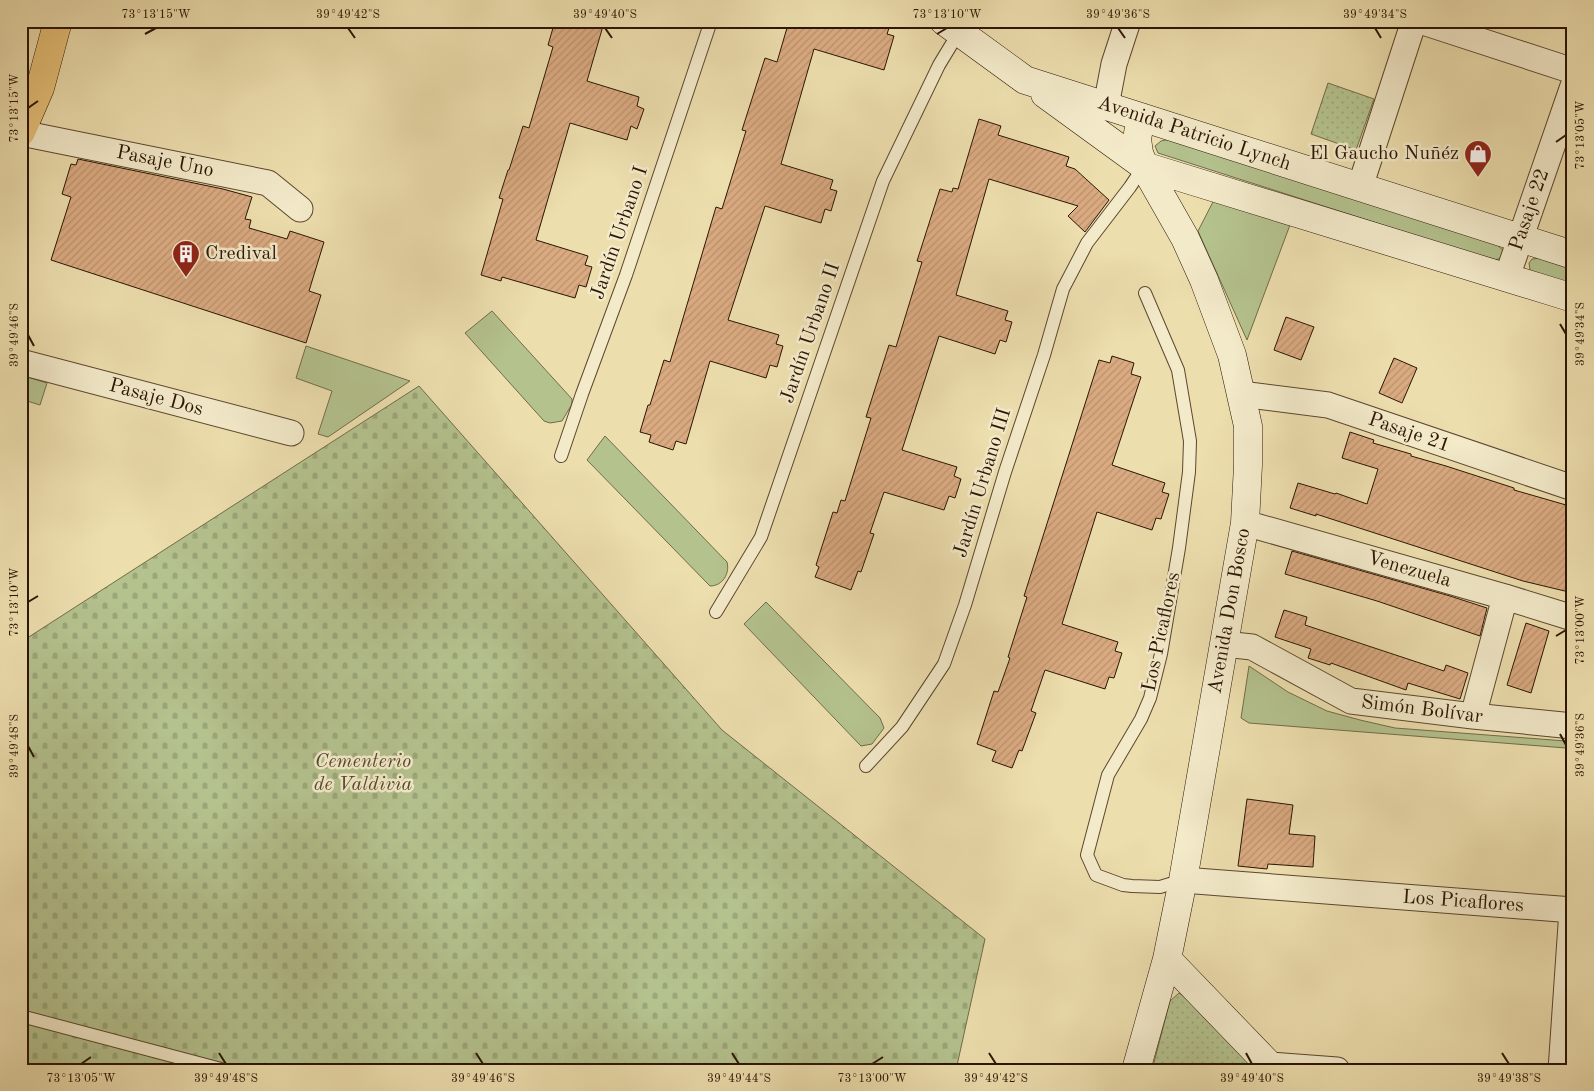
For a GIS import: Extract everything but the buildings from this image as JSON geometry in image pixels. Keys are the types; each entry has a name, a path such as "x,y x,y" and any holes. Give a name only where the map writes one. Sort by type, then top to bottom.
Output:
{"highway":[{"path":"21,133 40,88 58,21"}],"main road":[{"name":"Avenida Patricio Lynch","path":"951,27 1025,80 1573,255"},
{"name":"Avenida Don Bosco","path":"1025,80 1144,166"},
{"name":"Avenida Don Bosco","path":"1136,1070 1166,959 1183,880 1245,523 1248,465 1248,426 1232,355 1204,280 1185,238 1144,166 1139,153 1137,139 1141,117"},
{"path":"1144,166 1573,298"},
{"path":"1166,959 1272,1068"}],"street":[{"path":"1106,106 1114,64 1128,21"},
{"path":"1360,187 1414,21"},
{"path":"1420,21 1573,71"},
{"name":"Pasaje 22","path":"1507,277 1573,86"},
{"name":"Pasaje Uno","path":"21,133 268,183 300,209"},
{"name":"Pasaje Dos","path":"21,362 291,433"},
{"name":"Pasaje 21","path":"1241,394 1328,405 1573,488"},
{"name":"Venezuela","path":"1245,523 1573,618"},
{"path":"1474,716 1505,597"},
{"name":"Simón Bolívar","path":"1224,644 1252,647 1351,702 1573,726"},
{"name":"Los Picaflores","path":"1183,880 1572,910"},
{"path":"1561,1070 1572,910"},
{"path":"1272,1068 1337,1070"}],"lane":[{"name":"Jardín Urbano I","path":"562,456 582,394 626,275 711,21"},
{"name":"Jardín Urbano II","path":"716,612 761,537 883,181 939,65 951,27"},
{"name":"Jardín Urbano III","path":"866,766 902,727 944,664 965,606 1063,289 1086,242 1144,166"},
{"name":"Los Picaflores","path":"1145,293 1178,370 1190,441 1189,472 1179,548 1159,663 1150,698 1142,718 1108,775 1087,855 1096,875 1123,885 1160,887 1183,880"},
{"path":"21,1016 225,1070"}],"green space":[{"path":"1328,83 1374,99 1356,150 1311,134"},
{"path":"1170,139 1497,245 1504,251 1502,258 1494,260 1486,258 1158,153 1155,146 1161,141"},
{"path":"1216,196 1290,225 1247,340 1198,231"},
{"path":"1541,258 1573,269 1573,285 1534,273 1530,270 1529,263 1532,259"},
{"path":"492,311 572,399 572,404 562,421 550,423 544,421 465,333"},
{"path":"306,346 410,381 328,437 318,434 332,391 296,378"},
{"path":"21,375 47,383 40,405 21,399"},
{"name":"Cementerio de Valdivia","path":"419,386 722,730 985,939 956,1070 21,1070 21,642"},
{"path":"605,436 727,562 726,574 719,584 710,586 587,460"},
{"path":"766,602 880,718 884,728 872,744 861,746 744,624"},
{"path":"1249,666 1288,692 1327,711 1360,720 1395,728 1566,741 1566,748 1249,723 1241,718"},
{"path":"1179,993 1190,1000 1258,1070 1152,1070 1170,1001"}],"place":[{"name":"El Gaucho Nuñéz","path":"1478,178"},
{"name":"Credival","path":"186,278"}]}
